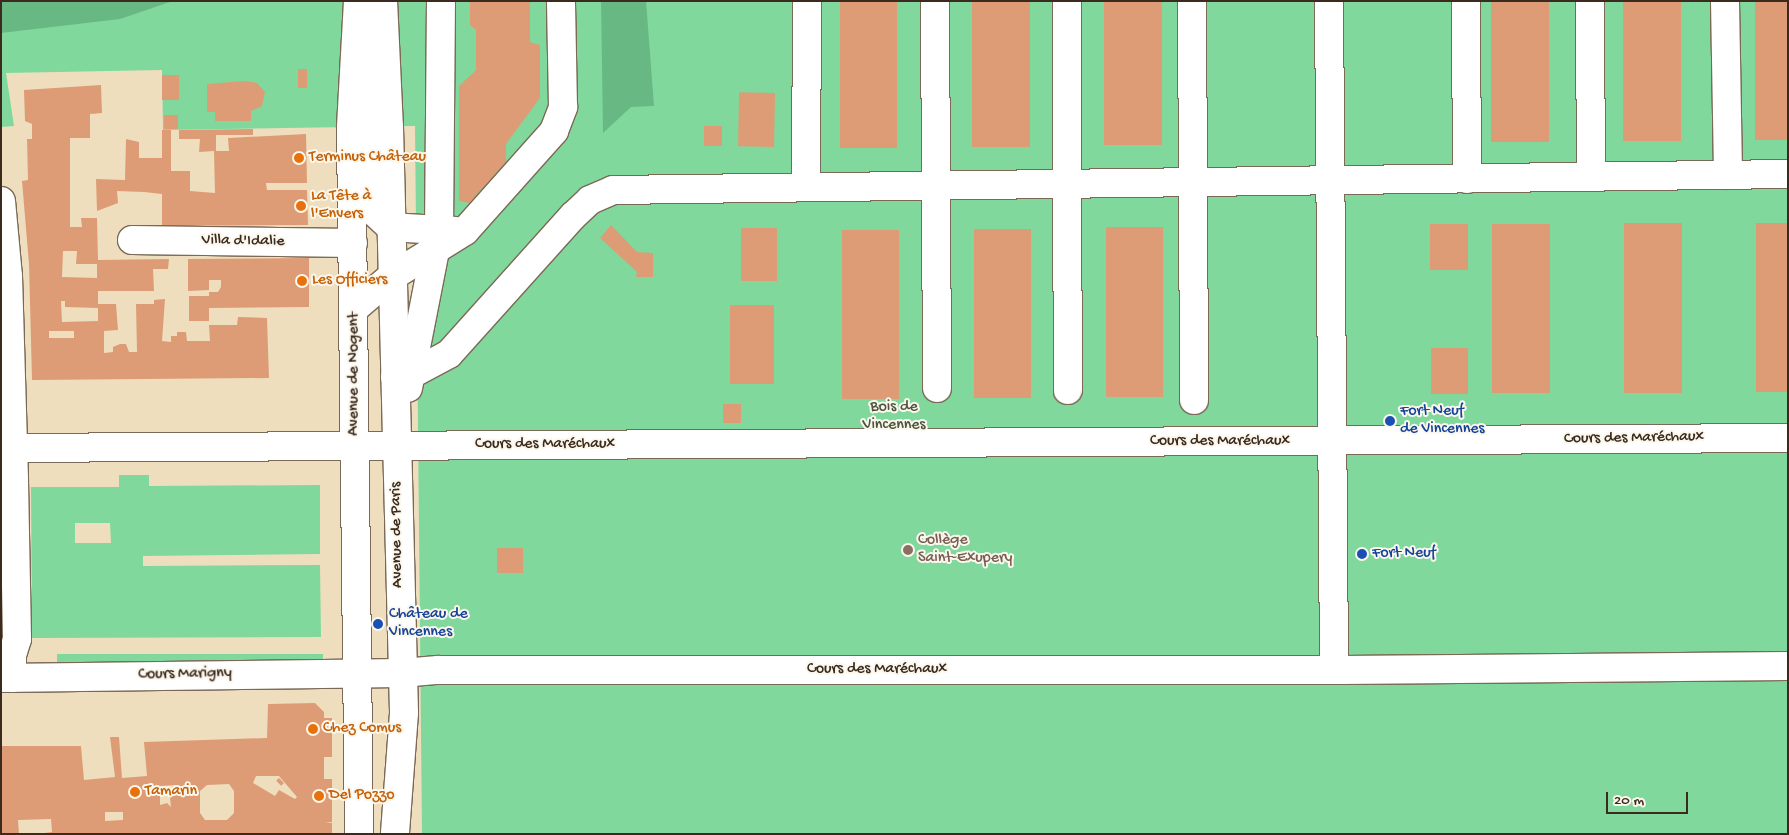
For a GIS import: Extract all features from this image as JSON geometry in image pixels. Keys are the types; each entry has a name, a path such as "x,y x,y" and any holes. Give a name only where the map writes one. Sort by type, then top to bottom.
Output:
{"street":[{"name":"Avenue de Nogent","path":"356,446 351,128 358,1"},
{"path":"362,1 369,47 372,210 390,227 446,237"},
{"path":"383,1 391,277 403,376 408,446"},
{"path":"403,376 446,237 441,1"},
{"path":"355,308 391,277 446,237 554,131 562,107 561,1"},
{"path":"806,187 807,1"},
{"path":"935,1 937,388"},
{"path":"1067,1 1068,390"},
{"path":"1192,1 1194,400"},
{"path":"1329,1 1334,670"},
{"path":"1466,1 1467,180"},
{"path":"1590,1 1591,177"},
{"path":"1725,1 1728,175"},
{"path":"403,376 449,354 590,200 613,190 1329,182 1788,174"},
{"name":"Cours Marigny","path":"1,201 8,276 9,639 12,655 7,678 357,672"},
{"name":"Villa d'Idalie","path":"132,240 354,243"},
{"name":"Cours des Maréchaux","path":"356,446 1788,438"},
{"path":"7,448 356,446 359,834"},
{"name":"Avenue de Paris","path":"395,834 404,713 411,673 408,446"},
{"name":"Cours des Maréchaux","path":"357,672 1334,670 1788,666"}],"green space":[{"name":"Bois de Vincennes","path":"1,1 1788,1 1788,834 422,834 415,126 163,130 162,70 6,73 14,126 1,127"},
{"path":"1,1 173,1 120,19 1,33"},
{"path":"601,1 646,1 654,106 631,107 603,133"},
{"path":"119,475 149,475 149,486 320,485 320,554 143,556 143,566 320,565 321,637 32,638 31,487 119,487","holes":["75,523 110,523 111,543 75,543"]},
{"path":"57,654 323,654 323,662 57,662"}],"building":[{"path":"470,1 530,1 530,42 540,45 540,98 506,144 506,162 469,203 459,201 459,86 476,70 476,30 470,25"},
{"path":"840,1 897,1 897,148 840,148"},
{"path":"972,1 1030,1 1030,147 972,147"},
{"path":"1104,1 1162,1 1162,145 1104,145"},
{"path":"1491,1 1549,1 1549,142 1491,142"},
{"path":"1623,1 1681,1 1681,141 1623,141"},
{"path":"1755,1 1788,1 1788,140 1755,140"},
{"path":"298,69 307,69 307,88 298,88"},
{"path":"162,75 179,75 179,100 162,100"},
{"path":"245,81 257,83 265,92 262,106 251,111 251,121 215,121 215,112 207,112 207,84"},
{"path":"101,85 102,113 90,114 90,138 70,138 70,227 82,227 81,218 97,218 98,260 169,259 168,269 153,269 154,291 98,291 98,304 116,304 118,330 104,331 104,353 113,352 113,347 120,344 126,344 129,352 137,352 136,304 154,304 154,300 165,299 162,341 171,342 171,336 177,336 177,332 186,332 187,341 210,341 209,325 237,325 238,317 267,318 269,378 32,380 29,264 22,181 28,180 27,139 32,139 32,124 25,121 24,90","holes":["63,251 77,251 76,264 97,264 97,278 62,277","61,301 65,301 65,307 98,308 98,321 62,322","49,331 74,331 74,338 49,338"]},
{"path":"739,92 775,93 774,147 738,146"},
{"path":"164,115 178,115 178,129 164,129"},
{"path":"704,126 722,126 722,146 704,146"},
{"path":"253,129 253,135 216,135 216,151 229,151 228,138 306,134 307,183 266,183 267,190 307,190 308,225 162,226 162,194 144,192 117,191 118,203 97,211 96,179 125,180 126,139 139,142 139,158 162,158 162,130 171,130 171,171 190,171 190,191 215,193 214,151 199,152 200,139 179,139 179,130"},
{"path":"1624,223 1682,223 1682,393 1624,393"},
{"path":"1756,223 1788,223 1788,392 1756,392"},
{"path":"1430,224 1468,224 1468,270 1430,270"},
{"path":"1492,224 1550,224 1550,393 1492,393"},
{"path":"611,225 637,252 653,253 653,277 636,277 637,272 600,238"},
{"path":"1106,227 1163,227 1163,397 1106,397"},
{"path":"741,228 777,228 777,281 741,281"},
{"path":"974,229 1031,229 1031,398 974,398"},
{"path":"842,230 899,230 899,399 842,399"},
{"path":"309,258 309,307 209,308 209,321 189,321 189,296 209,296 209,292 218,292 221,287 221,280 209,280 209,290 188,291 188,259"},
{"path":"730,305 774,305 774,384 730,384"},
{"path":"1431,348 1468,348 1468,394 1431,394"},
{"path":"723,404 741,404 741,423 723,423"},
{"path":"497,548 523,548 523,573 497,573"},
{"path":"315,703 324,712 324,718 332,718 332,757 324,757 324,779 332,779 332,822 325,822 332,823 332,834 37,834 52,832 51,819 18,820 19,834 1,834 1,746 81,746 84,780 115,777 110,737 119,737 122,778 147,776 144,742 267,738 268,704","holes":["256,776 279,776 297,797 295,799 279,790 275,796 253,783","229,784 234,791 234,813 227,820 205,820 200,813 200,791 207,785","176,785 176,789 169,789 171,807 167,803 160,805 160,786","105,812 123,812 123,820 105,821"]},
{"path":"279,778 284,783 281,786 276,781"}],"place":[{"name":"Terminus Château","path":"299,158"},
{"name":"La Tête à l'Envers","path":"301,206"},
{"name":"Les Officiers","path":"302,281"},
{"name":"Fort Neuf de Vincennes","path":"1390,421"},
{"name":"Collège Saint-Exupery","path":"908,550"},
{"name":"Fort Neuf","path":"1362,554"},
{"name":"Château de Vincennes","path":"378,624"},
{"name":"Chez Comus","path":"313,729"},
{"name":"Tamarin","path":"135,792"},
{"name":"Del Pozzo","path":"319,796"}]}
